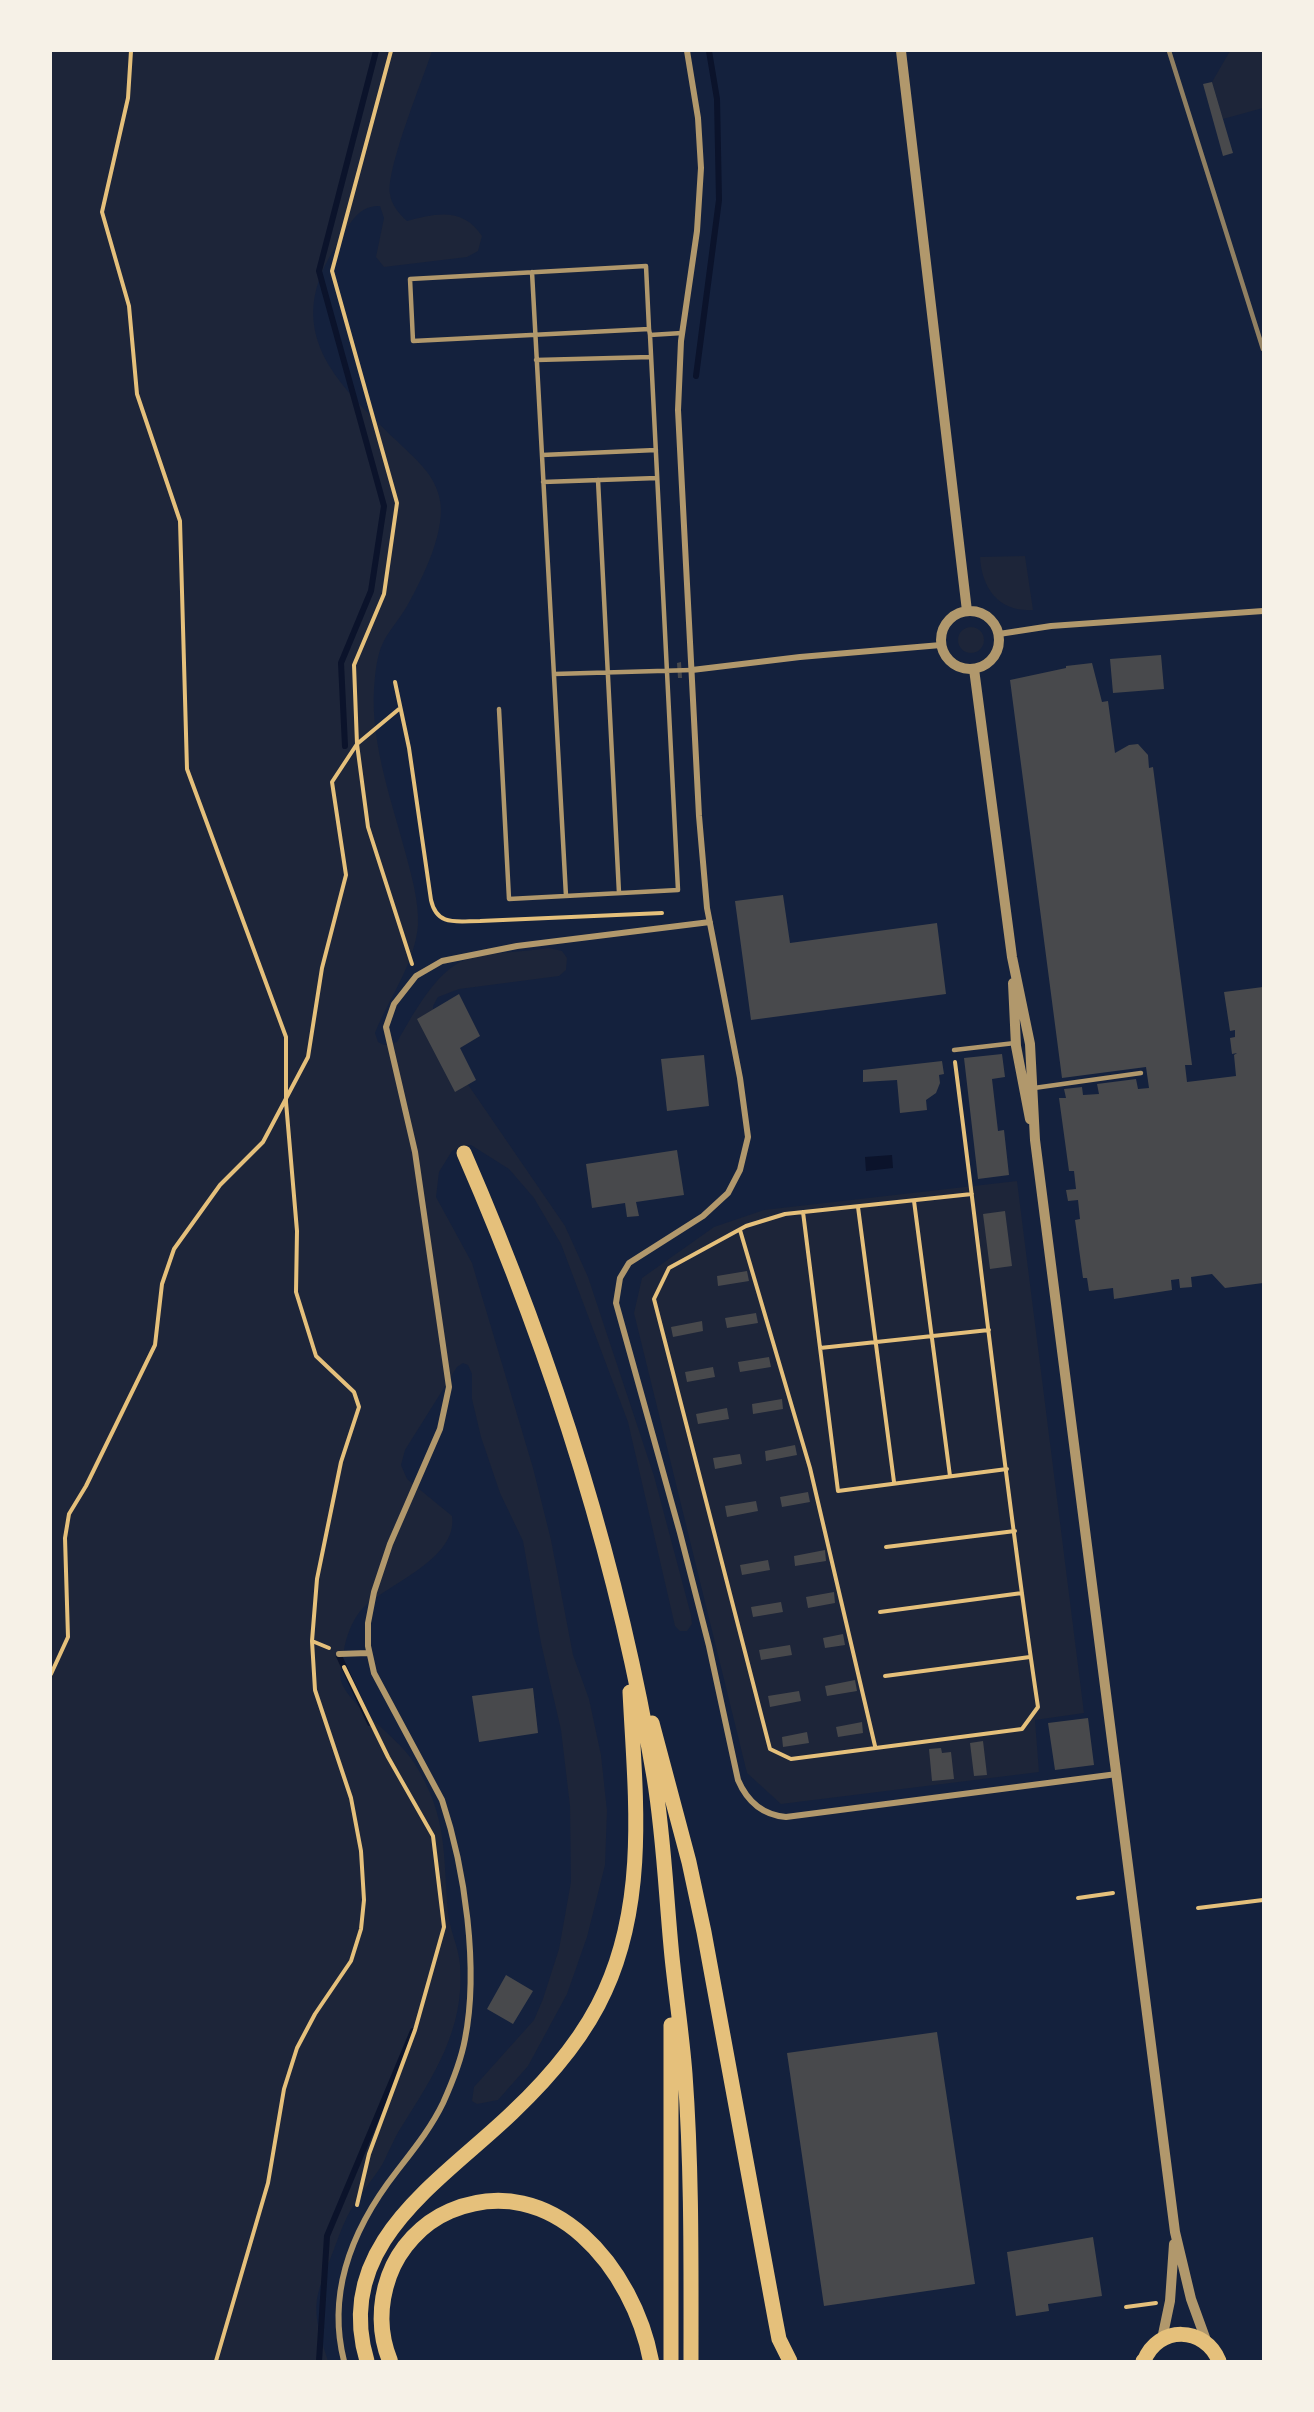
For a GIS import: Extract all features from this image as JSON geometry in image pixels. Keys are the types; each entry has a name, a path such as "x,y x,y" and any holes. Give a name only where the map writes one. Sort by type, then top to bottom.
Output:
{"highway":[{"path":"390,2361 382,2329 382,2303 392,2268 404,2248 418,2231 446,2213 469,2205 496,2202 522,2205 550,2214 570,2226 596,2248 615,2270 631,2297 645,2333 651,2361"}],"main road":[{"path":"464,1153 513,1269 551,1372 592,1501 628,1644 663,1757 689,1862 774,2318 779,2339 790,2361"},
{"path":"628,1644 654,1779 686,2097 690,2192 691,2361"},
{"path":"367,2361 360,2325 362,2292 373,2259 384,2238 414,2202 512,2113 559,2063 591,2017 615,1968 632,1894 635,1863 636,1811 628,1644"},
{"path":"671,2361 672,1956"},
{"path":"1144,2361 1151,2348 1162,2338 1175,2334 1189,2334 1208,2343 1219,2361"}],"street":[{"path":"687,51 698,118 700,168 697,231 682,333 678,410 699,816 710,922 747,1119 748,1137 735,1181 716,1206 629,1263 620,1278 616,1304 619,1319 656,1438 709,1646 742,1790 753,1803 764,1810 786,1817 1117,1774"},
{"path":"902,51 967,611"},
{"path":"967,611 986,615 999,634 996,655 984,666 974,669 963,669 952,664 941,645 942,632 948,621 967,611"},
{"path":"999,634 1051,626 1263,611"},
{"path":"692,670 800,657 941,645"},
{"path":"974,669 1012,957 1030,1044 1028,1089"},
{"path":"344,2361 338,2308 345,2264 376,2201 426,2133 443,2103 461,2058 469,2009 465,1913 456,1848 449,1821 442,1800 374,1673 368,1653 368,1623 380,1570 433,1447 446,1409 449,1387 415,1152 386,1027 394,1004 416,976 442,961 497,949 710,922"},
{"path":"1012,957 1015,1043 1028,1089 1035,1140 1175,2232 1191,2299 1208,2343"},
{"path":"339,1654 368,1653"},
{"path":"1162,2338 1170,2301 1175,2232"}],"lane":[{"path":"499,709 509,899 678,890 650,332 646,266 410,279 413,341 535,334 650,332 682,333"},
{"path":"532,272 566,896"},
{"path":"536,360 651,357"},
{"path":"542,455 656,450"},
{"path":"543,482 657,478"},
{"path":"598,480 606,673 619,893"},
{"path":"554,674 692,670"},
{"path":"954,1050 1015,1043"},
{"path":"1028,1089 1141,1073"}],"path":[{"path":"131,51 128,98 102,212 129,306 137,394 180,521 187,769 286,1037 286,1102 297,1232 296,1292 316,1356 354,1392 359,1407 341,1462 317,1579 312,1641 315,1690 351,1798 361,1851 364,1900 361,1929 351,1961 315,2014 297,2048 284,2089 268,2183 216,2361"},
{"path":"391,51 332,271 397,503 384,594 354,664 357,744 368,827 416,976"},
{"path":"395,682 409,748"},
{"path":"51,1674 68,1637 69,1579 65,1538 69,1514 86,1486 155,1345 162,1284 174,1249 220,1185 263,1142 308,1057 322,968 346,875 332,782 357,744 399,709"},
{"path":"954,1050 1038,1707 1022,1729 875,1746 792,1759 770,1749 654,1299 669,1268 740,1230 785,1214 972,1194"},
{"path":"914,1201 950,1476"},
{"path":"858,1206 894,1483"},
{"path":"803,1212 838,1491 1007,1469"},
{"path":"740,1230 810,1468 875,1746"},
{"path":"820,1348 989,1330"},
{"path":"885,1547 1014,1531"},
{"path":"880,1612 1022,1593"},
{"path":"312,1641 339,1654 351,1686 382,1747 433,1836 444,1927 415,2030 369,2154 354,2216"},
{"path":"885,1676 1030,1657"},
{"path":"1078,1898 1113,1893"},
{"path":"1198,1908 1263,1900"},
{"path":"1126,2307 1159,2302"}],"shaded area":[{"path":"51,51 432,51 399,145 390,182 390,194 396,209 407,221 438,215 458,216 466,220 482,236 478,251 467,257 384,267 376,257 384,218 380,206 365,209 354,218 321,274 314,302 315,328 322,352 335,375 353,397 428,473 436,487 441,508 437,537 427,567 407,606 382,645 375,673 377,743 414,887 418,925 407,967 375,1033 378,1042 384,1045 397,1042 434,984 454,965 465,960 549,948 562,951 567,958 566,970 559,976 459,989 438,997 433,1006 433,1024 445,1051 565,1226 588,1277 654,1476 691,1615 692,1624 687,1631 680,1631 675,1626 628,1422 561,1244 534,1198 509,1169 471,1145 452,1151 439,1172 436,1197 472,1263 533,1468 551,1540 573,1655 589,1699 601,1755 607,1811 605,1865 587,1937 567,1994 528,2066 498,2100 477,2104 472,2101 474,2087 534,2020 559,1949 571,1882 570,1806 561,1730 541,1643 523,1541 500,1493 481,1437 472,1399 472,1374 468,1365 463,1363 457,1367 405,1450 401,1465 407,1479 452,1516 451,1531 444,1545 433,1557 359,1612 348,1635 340,1674 341,1681 353,1700 408,1754 426,1783 433,1801 442,1836 449,1920 460,1965 458,2010 436,2070 399,2131 382,2165 351,2210 329,2262 319,2290 316,2307 319,2331 328,2361 51,2361"},
{"path":"1230,51 1263,51 1263,108 1223,119 1212,82"},
{"path":"1025,556 1033,610 1021,610 1002,603 989,589 981,569 980,557"},
{"path":"971,627 980,631 984,640 980,649 971,653 962,649 958,640 962,631"},
{"path":"892,1155 893,1168 866,1171 865,1157"},
{"path":"1017,1181 1084,1713 1035,1720 1039,1772 781,1804 747,1773 634,1313 642,1278 714,1227 764,1210"}],"building":[{"path":"1212,82 1233,153 1223,156 1203,84"},
{"path":"1161,655 1164,689 1113,693 1110,659"},
{"path":"681,662 682,678 678,678 677,663"},
{"path":"1092,663 1102,702 1108,701 1115,753 1129,745 1138,744 1148,755 1149,768 1153,767 1192,1065 1185,1065 1187,1082 1236,1076 1234,1055 1237,1053 1232,1054 1230,1038 1235,1037 1235,1030 1230,1031 1224,992 1263,987 1263,1283 1225,1288 1212,1274 1191,1277 1192,1287 1180,1288 1179,1279 1171,1280 1172,1290 1114,1299 1113,1288 1089,1291 1087,1278 1083,1278 1075,1220 1080,1219 1078,1200 1068,1201 1066,1190 1076,1189 1074,1171 1069,1171 1059,1098 1066,1098 1064,1089 1082,1087 1083,1095 1099,1094 1097,1084 1136,1079 1138,1089 1149,1088 1146,1067 1062,1078 1010,680 1066,668 1066,666"},
{"path":"783,895 790,943 937,923 946,994 751,1020 735,901"},
{"path":"459,994 480,1036 460,1048 476,1080 455,1092 417,1019"},
{"path":"1002,1054 1005,1077 992,1079 998,1131 1004,1130 1009,1175 978,1179 964,1058"},
{"path":"704,1055 709,1106 667,1111 661,1059"},
{"path":"942,1061 944,1074 939,1075 940,1083 936,1093 926,1100 927,1110 900,1113 897,1080 863,1082 863,1070"},
{"path":"677,1150 684,1195 636,1202 639,1216 627,1217 625,1203 592,1208 586,1164"},
{"path":"1005,1211 1012,1266 990,1269 983,1214"},
{"path":"747,1271 749,1281 718,1286 717,1276"},
{"path":"756,1313 758,1323 727,1328 725,1318"},
{"path":"702,1321 703,1331 673,1337 671,1327"},
{"path":"769,1357 771,1367 740,1372 738,1362"},
{"path":"713,1367 715,1377 687,1382 685,1372"},
{"path":"782,1399 783,1409 753,1414 752,1404"},
{"path":"727,1408 729,1419 698,1424 696,1414"},
{"path":"795,1445 797,1455 766,1461 765,1451"},
{"path":"740,1454 742,1464 715,1469 713,1458"},
{"path":"808,1492 810,1502 782,1507 780,1497"},
{"path":"756,1501 758,1511 727,1517 725,1506"},
{"path":"825,1550 826,1561 795,1566 794,1556"},
{"path":"768,1560 770,1570 742,1575 740,1565"},
{"path":"834,1592 835,1603 808,1608 806,1597"},
{"path":"781,1602 783,1612 753,1617 751,1607"},
{"path":"843,1634 845,1645 825,1648 823,1638"},
{"path":"790,1645 792,1655 761,1660 759,1650"},
{"path":"855,1680 857,1691 827,1696 825,1686"},
{"path":"533,1688 538,1733 479,1742 472,1696"},
{"path":"799,1691 801,1701 770,1707 768,1696"},
{"path":"1088,1718 1094,1765 1055,1770 1048,1723"},
{"path":"862,1722 863,1733 838,1737 836,1727"},
{"path":"807,1732 809,1743 783,1747 782,1737"},
{"path":"983,1741 987,1775 974,1776 970,1743"},
{"path":"941,1748 942,1753 951,1752 954,1779 932,1781 929,1749"},
{"path":"506,1975 533,1991 513,2024 487,2009"},
{"path":"937,2032 975,2284 824,2306 787,2053"},
{"path":"1093,2237 1102,2296 1048,2304 1049,2311 1016,2316 1007,2252"}],"waterway":[{"path":"345,746 341,663 371,591 384,506 319,271 376,51"},
{"path":"696,376 719,200 717,99 709,51"},
{"path":"339,1656 370,1723"},
{"path":"319,2361 327,2236 413,2031"}],"railway":[{"path":"1169,51 1263,349"}]}
